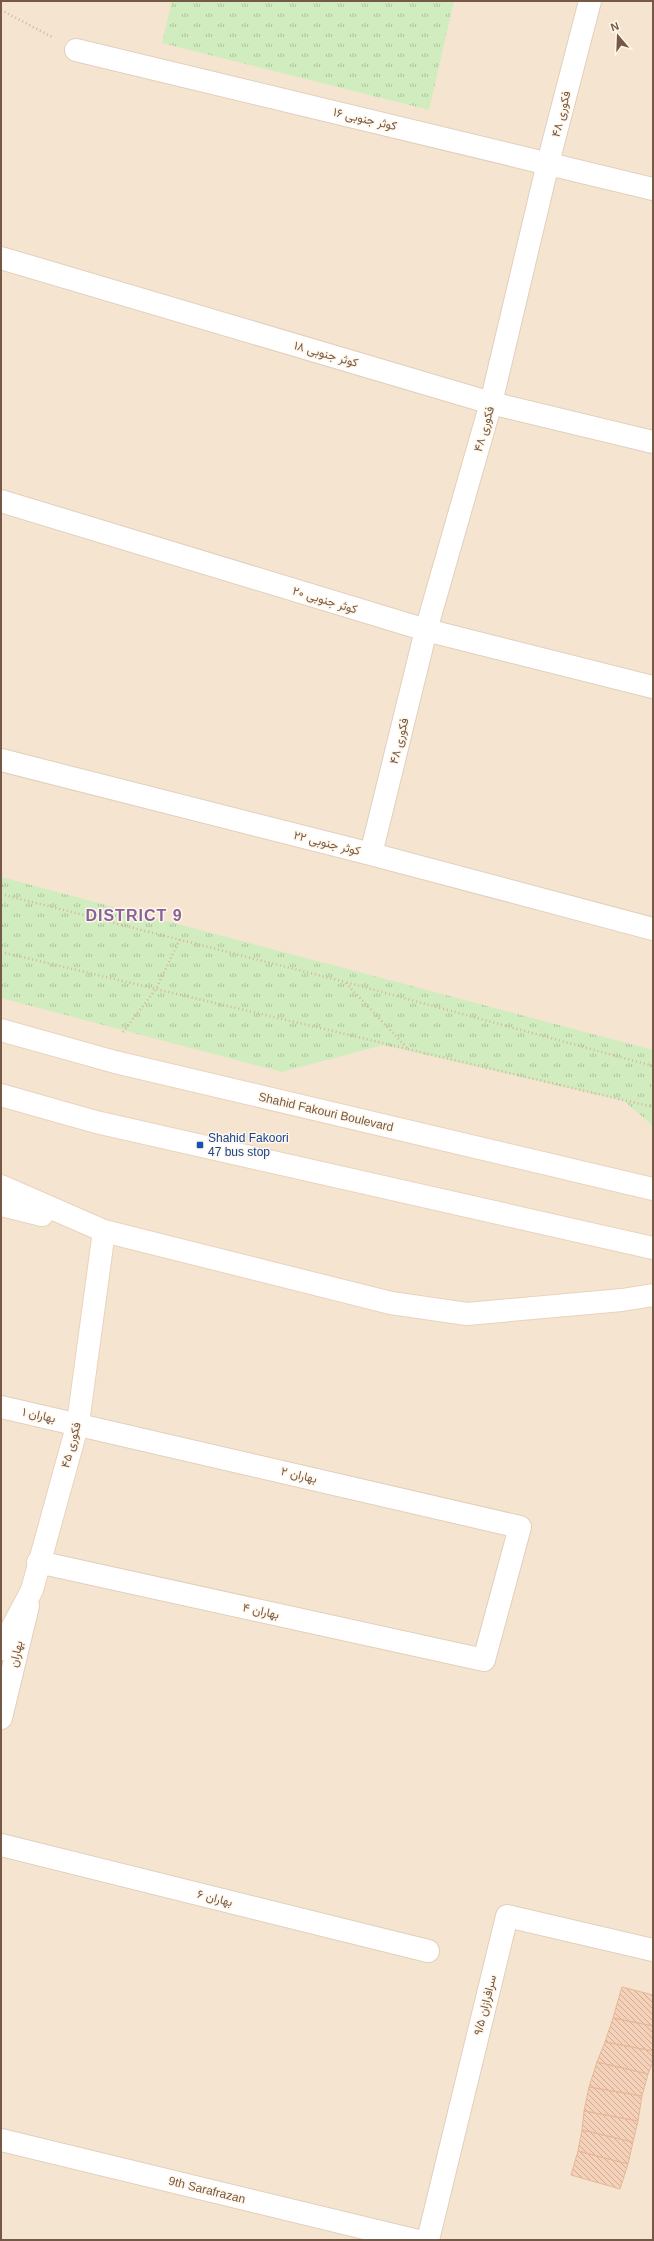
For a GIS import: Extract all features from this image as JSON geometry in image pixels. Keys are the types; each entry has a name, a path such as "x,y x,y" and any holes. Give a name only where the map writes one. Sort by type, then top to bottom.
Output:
{"street":[{"name":"فکوری ۴۸","path":"371,854 426,630 491,403 548,163 590,1"},
{"name":"کوثر جنوبی ۱۶","path":"76,50 653,189"},
{"name":"کوثر جنوبی ۱۸","path":"1,258 491,403 653,442"},
{"name":"کوثر جنوبی ۲۰","path":"1,501 426,630 653,687"},
{"name":"کوثر جنوبی ۲۲","path":"1,760 371,854 653,929"},
{"name":"Shahid Fakouri Boulevard","path":"1,1030 123,1064 653,1189"},
{"path":"1,1095 96,1122 653,1248"},
{"path":"1,1186 104,1231"},
{"path":"1,1205 391,1303 467,1314 622,1300 653,1295"},
{"name":"فکوری ۴۵","path":"1,1649 32,1590 38,1562 78,1423 104,1231"},
{"name":"بهاران ۱","path":"1,1407 78,1423"},
{"name":"بهاران ۲","path":"78,1423 520,1527 484,1660"},
{"name":"بهاران ۴","path":"38,1562 484,1660"},
{"name":"بهاران","path":"1,1718 32,1590"},
{"name":"بهاران ۶","path":"1,1846 428,1951"},
{"name":"سرافرازان ۹/۵","path":"428,2240 507,1916 653,1950"},
{"name":"9th Sarafrazan","path":"1,2140 414,2240"}],"path":[{"path":"1,10 76,50"},
{"path":"1,894 345,982 653,1066"},
{"path":"123,1032 156,990 180,939"},
{"path":"1,952 653,1107"},
{"path":"345,982 408,1049"}],"shaded area":[{"path":"1,1 653,1 653,2240 1,2240"}],"green space":[{"path":"172,1 454,1 429,110 162,43"},
{"path":"1,877 653,1050 653,1126 624,1101 383,1045 282,1072 1,998"}],"building":[{"path":"622,1987 653,1995 653,2026 613,2018"},
{"path":"613,2018 653,2026 653,2051 605,2042"},
{"path":"605,2042 653,2051 653,2061 648,2074 597,2062"},
{"path":"597,2062 648,2074 642,2096 589,2087"},
{"path":"589,2087 642,2096 638,2121 584,2111"},
{"path":"584,2111 638,2121 633,2142 582,2130"},
{"path":"582,2130 633,2142 628,2164 578,2151"},
{"path":"578,2151 628,2164 620,2189 571,2175"}],"place":[{"name":"Shahid Fakoori 47 bus stop","path":"200,1145"}],"district":[{"name":"DISTRICT 9","path":"134,915"}]}
